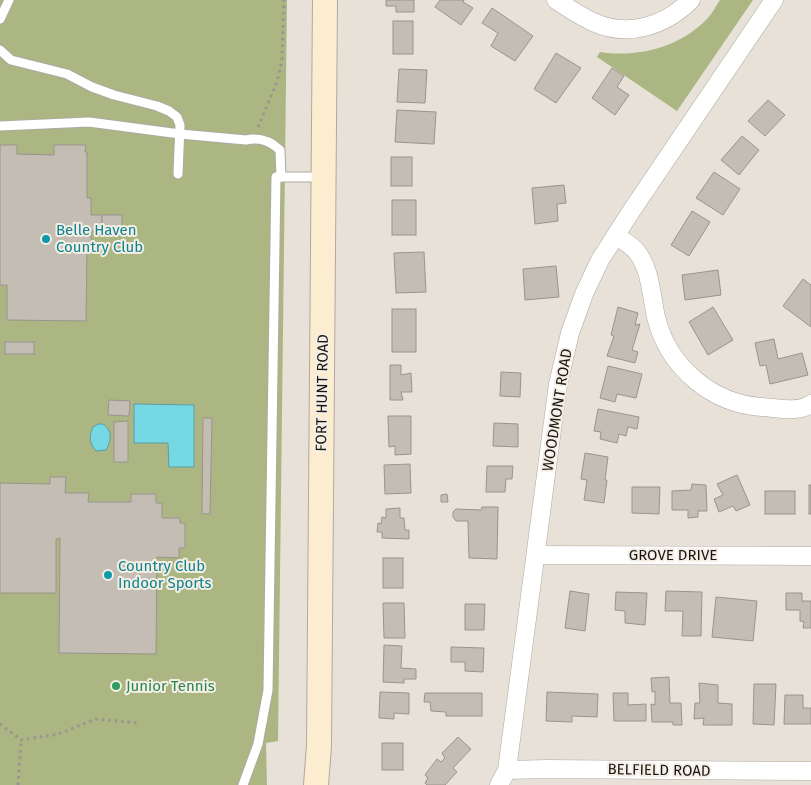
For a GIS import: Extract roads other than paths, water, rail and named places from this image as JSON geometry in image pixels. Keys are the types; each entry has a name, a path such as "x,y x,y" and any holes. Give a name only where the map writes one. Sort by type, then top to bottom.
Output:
{"main road":[{"name":"FORT HUNT ROAD","path":"316,785 319,726 325,0"}],"street":[{"path":"556,0 594,23 613,29 627,30 644,28 660,23 674,15 691,0"},
{"name":"WOODMONT ROAD","path":"503,778 536,555 558,384 570,333 584,294 600,260 630,212 774,0"},
{"path":"616,236 636,250 643,261 657,319 669,350 683,369 700,385 728,400 759,407 796,409 811,404"},
{"name":"GROVE DRIVE","path":"536,555 811,556"},
{"name":"BELFIELD ROAD","path":"503,778 546,769 811,771"}],"lane":[{"path":"0,18 9,0"},
{"path":"0,50 11,60 67,74 92,87 114,95 169,111 179,122 178,174"},
{"path":"0,126 89,122 180,134 263,139 274,144 280,150 275,275 268,690 258,744 243,785"},
{"path":"279,177 324,177"}],"water":[{"path":"134,404 194,405 194,467 169,467 168,443 134,443"},
{"path":"103,424 110,433 110,440 106,450 96,451 91,442 90,436 93,427"}],"place":[{"name":"Belle Haven Country Club","path":"46,239"},
{"name":"Country Club Indoor Sports","path":"108,575"},
{"name":"Junior Tennis","path":"116,686"}]}
